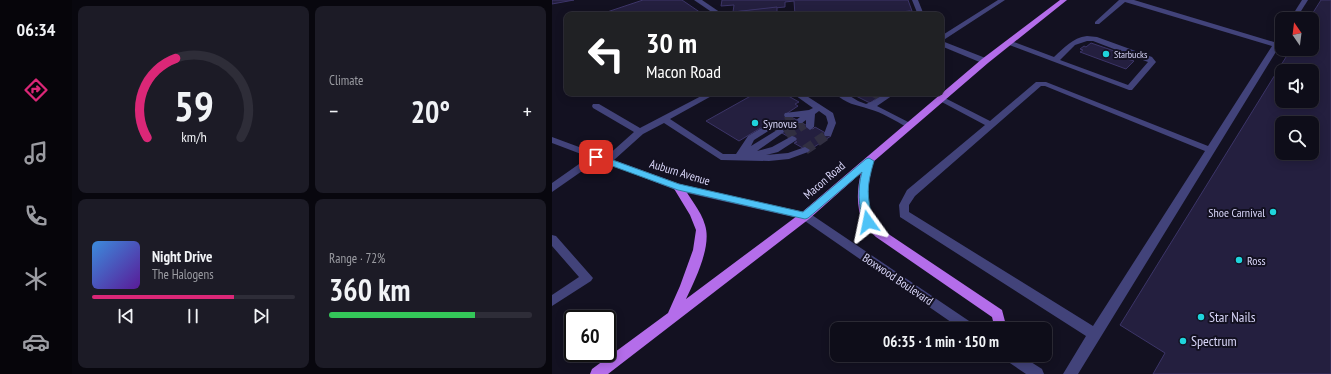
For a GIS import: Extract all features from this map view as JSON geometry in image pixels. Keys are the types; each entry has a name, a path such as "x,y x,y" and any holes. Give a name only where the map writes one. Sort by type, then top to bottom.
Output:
{"main road":[{"name":"Macon Road","path":"944,95 985,61 1064,0"},
{"name":"Macon Road","path":"597,374 805,216 943,96"},
{"path":"869,161 863,184 863,200 868,222 880,234 998,314 999,322"},
{"path":"672,317 694,266 701,239 701,229 697,219 678,187"}],"street":[{"path":"697,0 716,12"},
{"path":"915,0 920,12"},
{"path":"944,43 1002,0"},
{"path":"1097,23 1123,0"},
{"path":"1127,0 1275,46"},
{"path":"1297,12 1305,0"},
{"path":"1008,43 1129,88 1152,62 1149,59 1094,39 1086,38 1079,39 1055,60"},
{"path":"944,45 985,61"},
{"path":"1070,374 1275,48"},
{"path":"1094,334 904,214 904,205 911,193 1039,84 1046,84 1210,150"},
{"path":"607,161 640,132 707,96"},
{"path":"799,96 815,110 830,115 832,123 826,131"},
{"path":"844,96 859,106 872,107 910,125"},
{"path":"872,107 885,96"},
{"path":"941,98 991,125"},
{"path":"596,106 640,132"},
{"path":"815,110 799,121 815,110"},
{"path":"664,119 721,157 769,158 789,156 787,137"},
{"path":"739,158 775,150 787,137"},
{"path":"739,158 787,137"},
{"name":"Auburn Avenue","path":"552,140 678,187 805,216"},
{"path":"552,188 596,157"},
{"name":"Boxwood Boulevard","path":"805,216 961,322"},
{"path":"552,239 587,278 552,301"},
{"path":"1019,362 1037,374"}],"building":[{"path":"552,0 574,0 552,4"},
{"path":"643,0 682,0 700,12 607,12"},
{"path":"722,0 908,0 912,11 795,12 794,1 785,2 785,7 733,12 734,5 721,6"},
{"path":"1321,0 1331,0 1331,374 1153,374 1165,353 1120,325 1275,75 1275,108 1319,108 1319,64 1282,64 1287,56 1319,56 1319,12 1313,12"},
{"path":"777,7 777,12 733,12"},
{"path":"1091,43 1126,55 1124,58 1134,61 1126,69 1080,52 1083,50 1080,49"},
{"name":"Synovus","path":"751,96 788,96 799,102 795,104 798,106 786,114 813,129 815,127 831,136 808,151 794,143 797,142 767,124 739,141 706,121"},
{"path":"856,96 880,96 870,103"}],"tunnel":[{"path":"774,129 793,118"},
{"path":"786,135 804,124"},
{"path":"805,150 828,134"}],"place":[{"name":"Starbucks","path":"1106,54"},
{"name":"Synovus","path":"755,123"},
{"name":"Shoe Carnival","path":"1273,212"},
{"name":"Ross","path":"1239,260"},
{"name":"Star Nails","path":"1201,317"},
{"name":"Spectrum","path":"1183,341"}],"route":[{"path":"596,157 678,187 805,216 869,161 863,184 863,200 868,222"}]}
